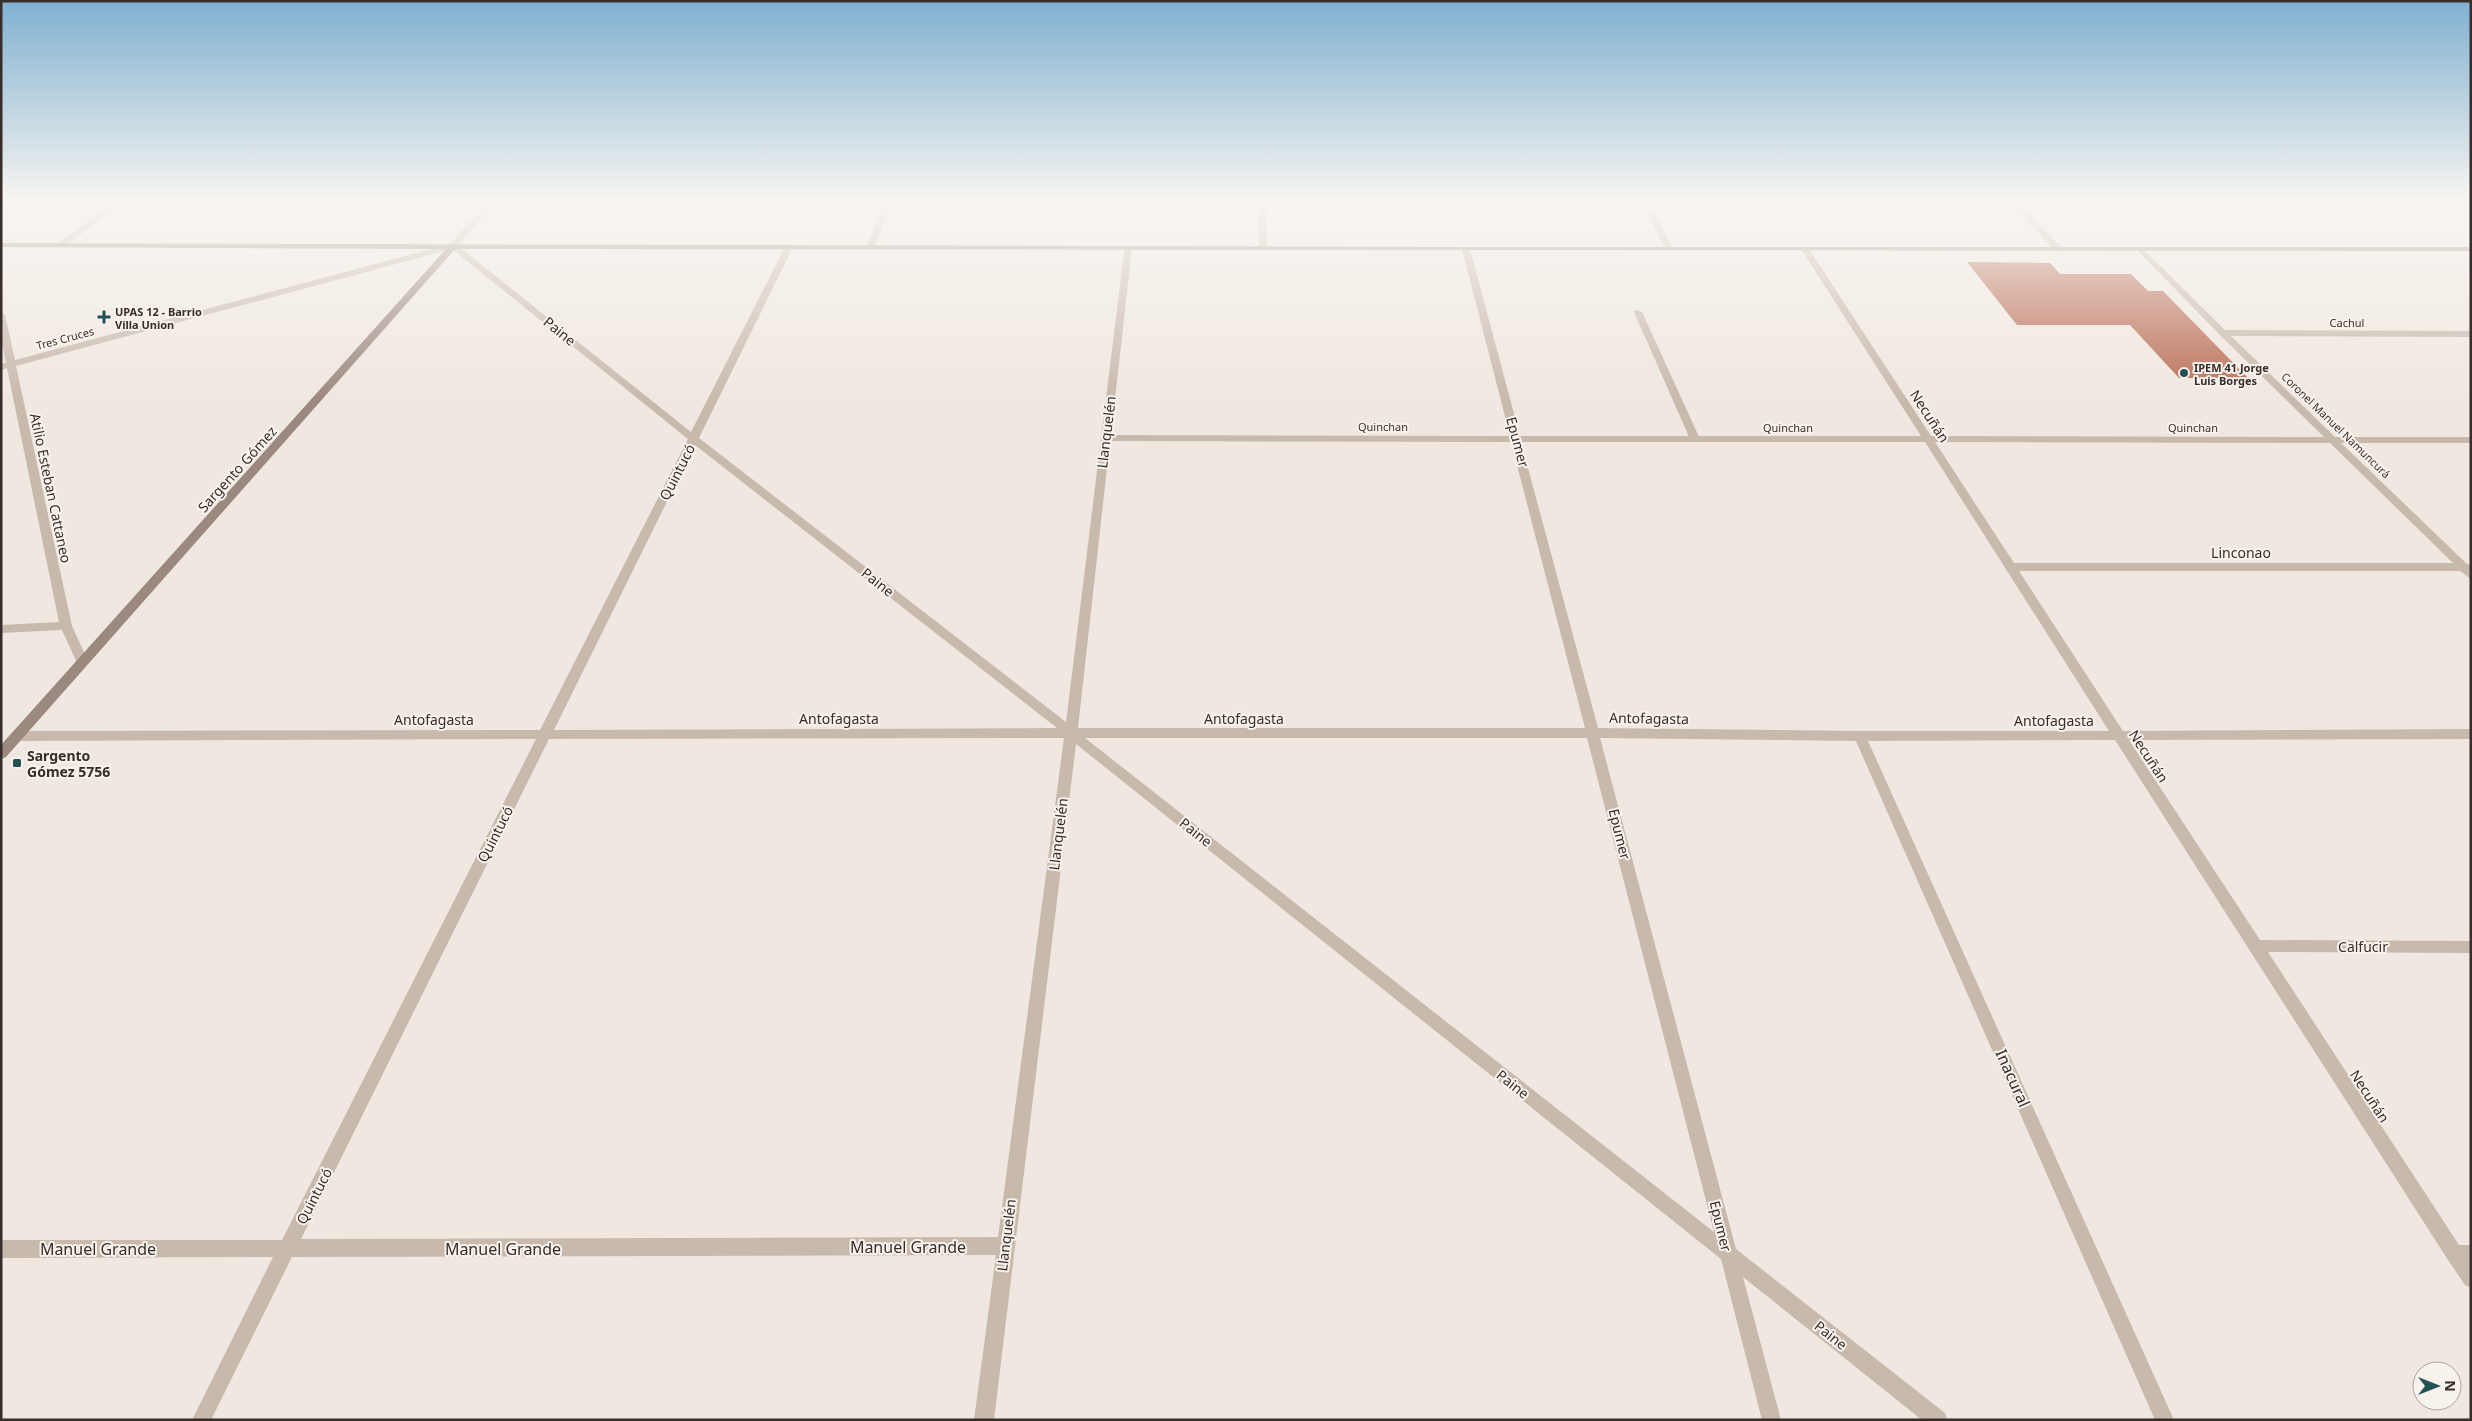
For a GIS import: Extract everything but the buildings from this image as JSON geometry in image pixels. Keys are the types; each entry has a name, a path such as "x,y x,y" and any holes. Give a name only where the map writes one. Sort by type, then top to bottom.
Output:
{"main road":[{"name":"Sargento Gómez","path":"1,754 433,268"}],"street":[{"name":"Tres Cruces","path":"6,365 369,268"},
{"name":"Paine","path":"481,268 694,439 1071,733 1938,1420"},
{"name":"Quintucó","path":"201,1420 778,268"},
{"name":"Llanquelén","path":"984,1420 1004,1246 1071,733 1126,268"},
{"name":"Epumer","path":"1471,268 1772,1420"},
{"name":"Necuñán","path":"1818,268 1927,440 2012,567 2118,735 2256,946 2463,1254 2471,1279"},
{"name":"Coronel Manuel Namuncurá","path":"2160,268 2223,333 2466,567 2471,575"},
{"path":"1638,312 1695,439"},
{"name":"Atilio Esteban Cattaneo","path":"1,315 6,365 66,626 83,663"},
{"name":"Cachul","path":"2223,333 2471,334"},
{"name":"Quinchan","path":"1106,438 2471,440"},
{"name":"Linconao","path":"2012,567 2466,567"},
{"path":"1,629 66,626"},
{"name":"Antofagasta","path":"18,736 1071,733 1594,733 1860,736 2471,734"},
{"name":"Inacural","path":"1860,736 2165,1420"},
{"name":"Calfucir","path":"2256,946 2471,947"},
{"name":"Manuel Grande","path":"1,1249 287,1250 1004,1246"}],"place":[{"name":"UPAS 12 - Barrio Villa Union","path":"104,317"},
{"name":"IPEM 41 Jorge Luis Borges","path":"2184,373"},
{"name":"Sargento Gómez 5756","path":"17,763"}]}
